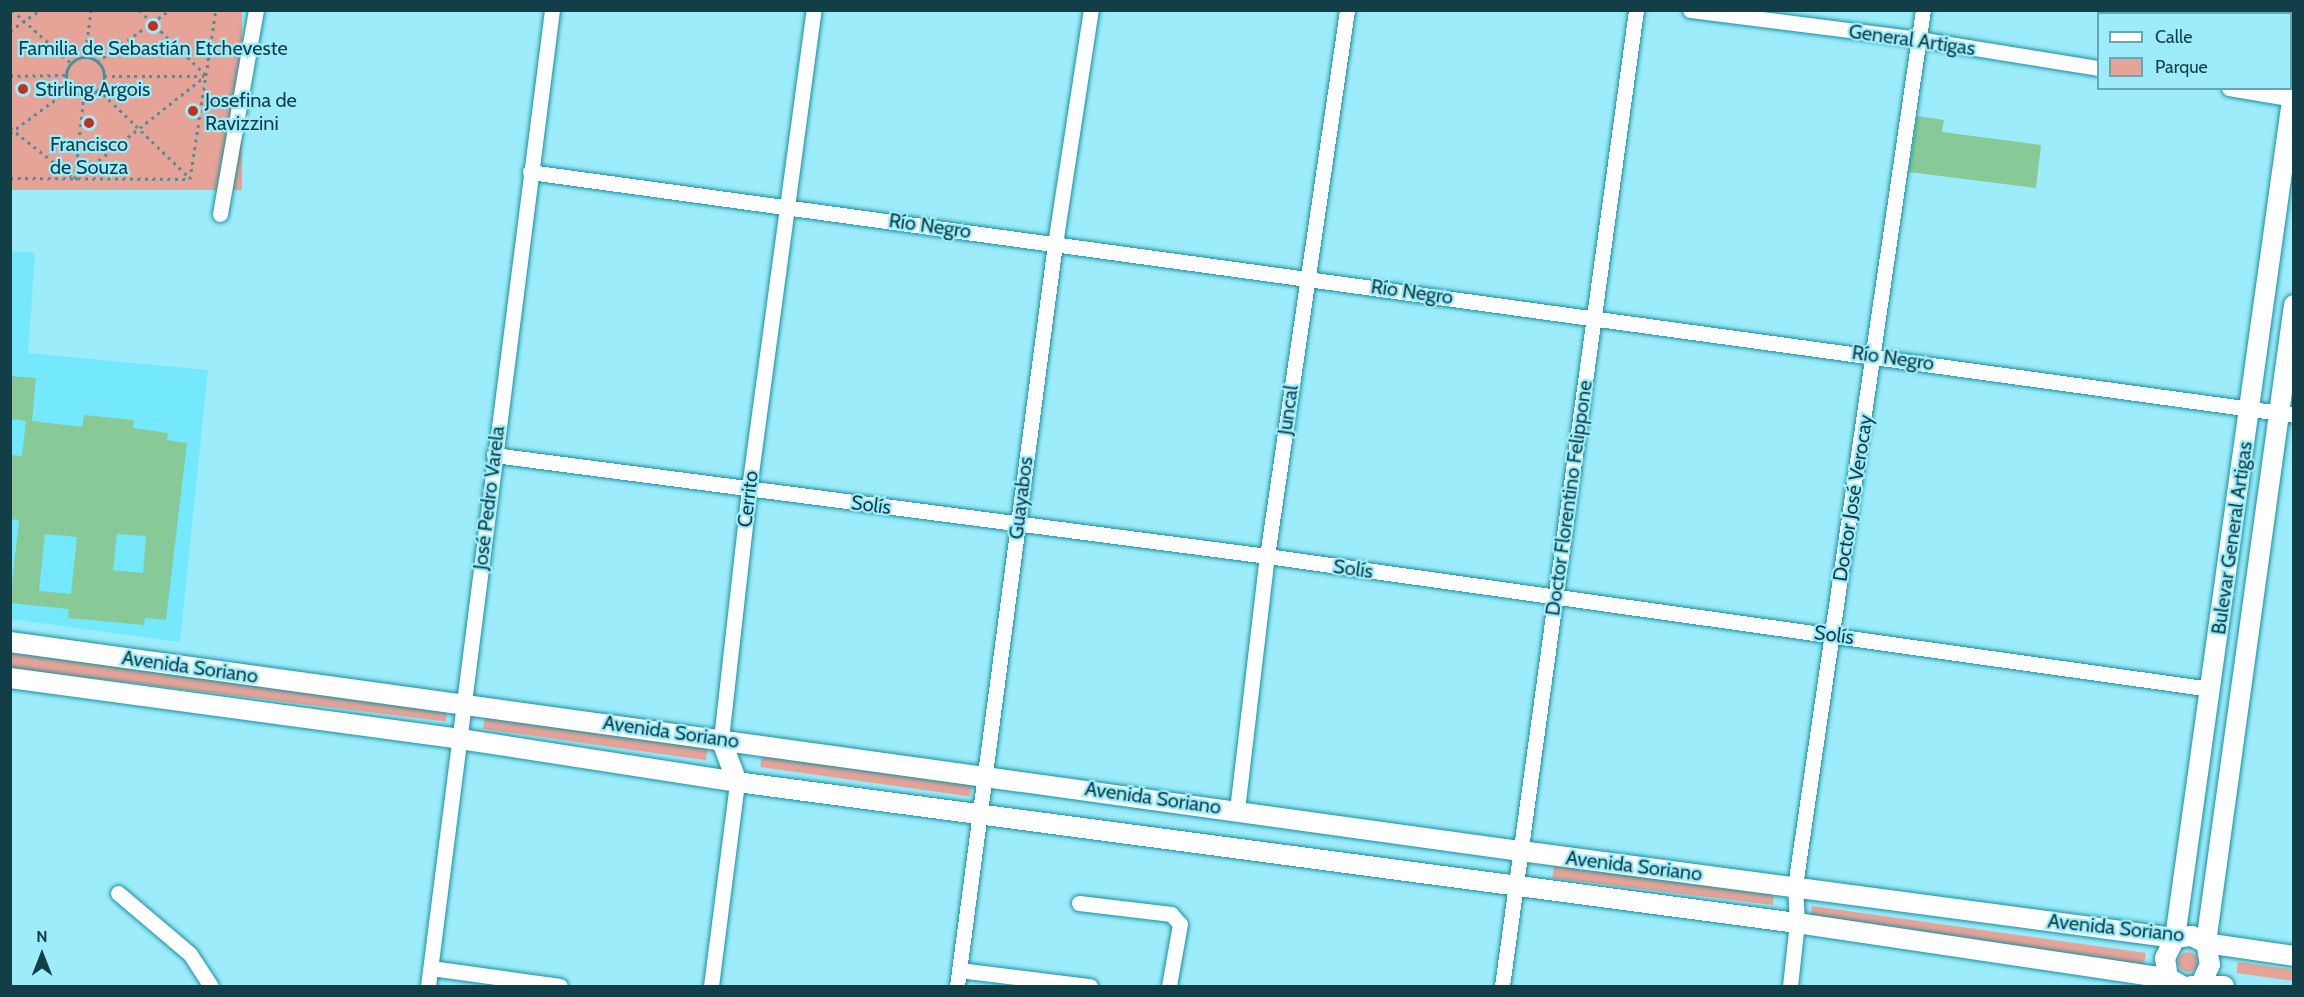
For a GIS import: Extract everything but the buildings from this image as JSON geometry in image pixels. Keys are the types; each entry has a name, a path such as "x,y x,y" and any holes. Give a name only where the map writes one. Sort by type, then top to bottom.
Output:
{"street":[{"path":"220,214 256,10"},
{"name":"José Pedro Varela","path":"428,987 552,10"},
{"name":"Cerrito","path":"711,987 737,782 721,739 749,488 814,10"},
{"name":"Guayabos","path":"957,987 1055,244 1090,10"},
{"name":"Juncal","path":"1238,810 1267,556 1347,10"},
{"name":"Doctor Florentino Felippone","path":"1502,987 1636,10"},
{"name":"General Artigas","path":"1690,10 1919,39 2097,68"},
{"name":"Doctor José Verocay","path":"1790,987 1797,923 1795,886 1875,356 1923,10"},
{"path":"2247,90 2293,95"},
{"name":"Bulevar General Artigas","path":"2293,95 2175,938 2165,958 2185,985 2210,965 2206,943 2286,414 2294,305"},
{"name":"Río Negro","path":"530,172 2286,414"},
{"name":"Solís","path":"494,455 1267,556 2211,689"},
{"name":"Avenida Soriano","path":"10,642 986,775 1521,851 2175,938 2192,936 2206,943 2294,956"},
{"name":"Avenida Soriano","path":"10,678 460,739 737,782 1797,923 2185,985 2224,987"},
{"path":"118,893 190,954 211,987"},
{"path":"1079,903 1172,914 1180,924 1169,987"},
{"path":"431,968 560,987"},
{"path":"959,970 1090,987"}],"path":[{"path":"12,10 71,63"},
{"path":"10,31 40,10"},
{"path":"85,57 91,10"},
{"path":"139,10 206,75"},
{"path":"97,62 170,10"},
{"path":"190,179 216,10"},
{"path":"70,89 66,75 71,63 85,57 97,62 104,76"},
{"path":"10,76 66,75"},
{"path":"104,76 206,75"},
{"path":"75,179 206,75"},
{"path":"70,89 84,95 98,89 104,76"},
{"path":"70,89 12,131 75,179"},
{"path":"98,89 190,179"},
{"path":"75,179 84,95"},
{"path":"10,178 190,179"}],"shaded area":[{"path":"11,251 35,253 28,353 208,370 180,642 11,619"}],"green space":[{"path":"11,11 242,11 242,190 11,190"},
{"path":"11,653 448,707 446,722 10,668"},
{"path":"485,716 708,747 706,760 483,729"},
{"path":"762,754 972,784 970,796 760,767"},
{"path":"1554,865 1774,892 1773,905 1552,878"},
{"path":"1812,906 2146,953 2144,965 1810,918"},
{"path":"2188,952 2195,955 2198,962 2195,969 2188,972 2181,969 2178,962 2181,955"},
{"path":"2238,962 2293,970 2292,981 2236,973"}],"place":[{"name":"Familia de Sebastián Etcheveste","path":"153,26"},
{"name":"Stirling Argois","path":"23,89"},
{"name":"Josefina de Ravizzini","path":"193,111"},
{"name":"Francisco de Souza","path":"89,123"}]}
